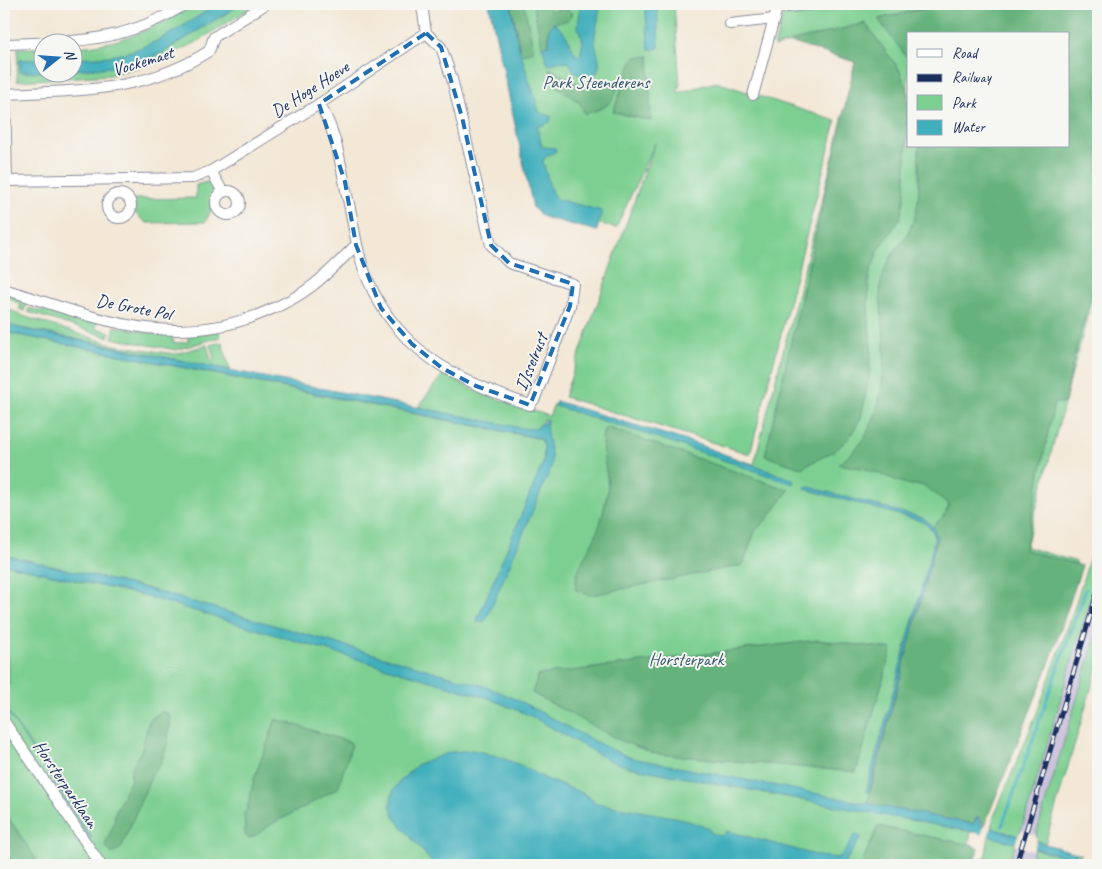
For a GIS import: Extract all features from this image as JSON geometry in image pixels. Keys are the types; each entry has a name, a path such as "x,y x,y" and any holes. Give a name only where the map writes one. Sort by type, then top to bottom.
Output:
{"street":[{"path":"4,44 91,40 118,35 159,20 186,4"},
{"name":"Vockemaet","path":"4,88 112,88 134,84 166,74 209,51 214,37 266,4"},
{"path":"420,4 426,33"},
{"path":"753,95 777,6 818,4"},
{"path":"730,24 774,19"},
{"name":"De Hoge Hoeve","path":"4,58 5,182 193,178 211,170 319,104 426,33"},
{"name":"IJsselrust","path":"319,104 325,113 338,156 356,245 367,278 381,308 412,344 442,368 476,386 530,405 535,398 570,306 573,284 509,263 492,244 452,79 441,47 426,33"},
{"path":"211,170 223,192"},
{"path":"117,180 118,194"},
{"name":"De Grote Pol","path":"4,289 113,323 148,329 187,332 229,325 278,307 312,286 356,245"},
{"name":"Horsterparklaan","path":"4,721 101,865"}],"highlighted area":[{"path":"426,33 441,47 462,117 491,245 509,263 573,284 570,306 530,405 476,386 442,368 412,344 381,308 356,245 345,182 319,104"}],"shaded area":[{"path":"1098,554 1098,665 1045,844 1036,840 1037,836 1020,830 1018,836 1005,832"},
{"path":"1003,839 1043,850 1039,865 1004,865"}],"green space":[{"path":"195,4 218,4 167,36 140,48 111,56 82,58 82,46 121,39 166,20"},
{"path":"241,4 257,4 195,43 168,56 169,59 110,75 82,77 82,69 124,66 162,53"},
{"name":"Park Steenderens","path":"501,4 674,4 680,85 677,93 716,82 836,121 750,454 564,397 655,143 616,228 550,211"},
{"path":"511,4 524,4 534,51 521,54"},
{"path":"533,4 547,4 551,11 564,8 572,13 568,20 553,23 549,30 549,45 542,46"},
{"name":"Horsterpark","path":"907,4 937,5 879,19 1098,4 1098,276 1026,547 1077,562 1022,709 976,803 965,865 4,865 4,564 141,595 456,685 458,679 145,588 4,555 4,332 541,439 547,421 544,419 537,428 527,430 418,407 443,374 483,394 549,416 554,404 754,464 866,29 865,23 774,47 783,14"},
{"path":"945,4 1098,4 1098,280 1095,280 1074,356 1065,403 1054,403 1025,550 1082,566 1049,664 984,826 977,817 973,824 867,804 936,542 933,527 945,514 949,504 923,485 909,485 866,469 838,464 853,452 864,438 873,421 878,403 884,365 881,284 888,262 910,229 916,213 919,194 919,148 1070,148 1070,32 907,32 907,58 878,19"},
{"path":"865,23 899,69 907,89 905,197 900,218 878,251 869,276 870,371 861,418 849,438 836,450 801,468 765,456 855,62 790,42"},
{"path":"18,48 32,48 32,59 20,60 21,72 32,72 32,80 17,81"},
{"path":"649,56 651,121 613,112 632,61 637,57"},
{"path":"549,68 581,85 619,84 611,102 598,110 585,114 580,103 556,86"},
{"path":"209,182 213,197 212,207 205,222 146,223 136,214 134,199 196,198 196,185"},
{"path":"4,292 28,300 24,311 19,309 21,305 7,297 4,298"},
{"path":"46,305 98,321 95,328 110,332 108,337 28,312 29,308 44,312"},
{"path":"4,307 23,316 114,345 175,354 207,345 211,360 214,359 210,345 222,342 230,370 11,326 4,323"},
{"path":"115,326 150,333 173,335 173,343 188,342 188,335 219,331 220,337 176,350 112,338"},
{"path":"606,427 789,490 769,517 755,531 743,565 597,594 589,595 576,590 579,568 599,528 607,495 608,487 602,441"},
{"path":"1098,531 1098,573 1024,822 1018,836 991,828 994,816 1037,713 1073,612"},
{"path":"1098,629 1098,665 1045,844 1036,840 1037,831"},
{"path":"818,640 892,649 856,772 656,754 619,740 532,693 538,675"},
{"path":"4,647 6,648 9,684 4,689"},
{"path":"160,712 166,712 171,718 167,746 161,762 151,777 121,848 112,854 105,845 114,824 115,812 131,779 131,769 142,749 149,721"},
{"path":"276,719 352,744 338,788 248,838 245,835 244,813 247,810 254,779"},
{"path":"4,811 40,865 4,865"},
{"path":"878,826 972,845 978,849 973,865 861,865"},
{"path":"989,836 1016,843 1008,865 985,858"},
{"path":"1034,849 1070,858 1076,855 1076,853 1081,854 1076,865 1056,863 1055,865 1028,865"}],"water":[{"path":"218,4 241,4 162,53 124,66 82,69 82,58 126,53 167,36"},
{"path":"489,4 511,4 517,41 538,108 540,113 551,116 550,122 537,127 542,147 555,148 556,151 544,158 543,162 552,193 557,199 602,211 597,231 543,217 533,208"},
{"path":"581,4 599,4 595,41 599,66 594,76 588,78 575,73 570,63 561,61 548,65 542,46 549,45 549,30 553,23 567,36 574,51 580,57 583,41 578,27"},
{"path":"645,4 657,4 659,48 649,50"},
{"path":"32,59 32,72 20,72 20,60"},
{"path":"4,323 22,329 527,429 537,428 547,419 546,426 552,461 551,468 486,620 478,623 477,620 543,463 544,446 540,438 4,332"},
{"path":"556,401 694,443 794,480 793,484 662,439 555,406"},
{"path":"806,486 922,518 931,525 936,534 936,542 869,792 866,791 934,542 934,535 929,527 921,521 805,489"},
{"path":"4,555 145,588 481,685 520,701 594,741 632,758 973,824 978,817 981,825 1076,853 1076,857 1070,858 978,833 628,767 608,760 533,717 488,698 141,595 4,564"},
{"path":"4,706 92,838 90,838"},
{"path":"473,750 497,756 520,765 548,780 583,793 596,803 679,818 709,828 711,833 722,836 727,831 819,856 838,858 844,853 856,834 861,838 843,865 434,865 395,818 390,805 393,791 401,780 418,764 451,752"}],"pier":[{"path":"985,823 991,826 988,838 981,836"},
{"path":"1019,833 1037,838 1033,851 1015,845"}],"waterway":[{"path":"1002,826 1086,589"}],"railway":[{"path":"1016,865 1098,590"}]}
